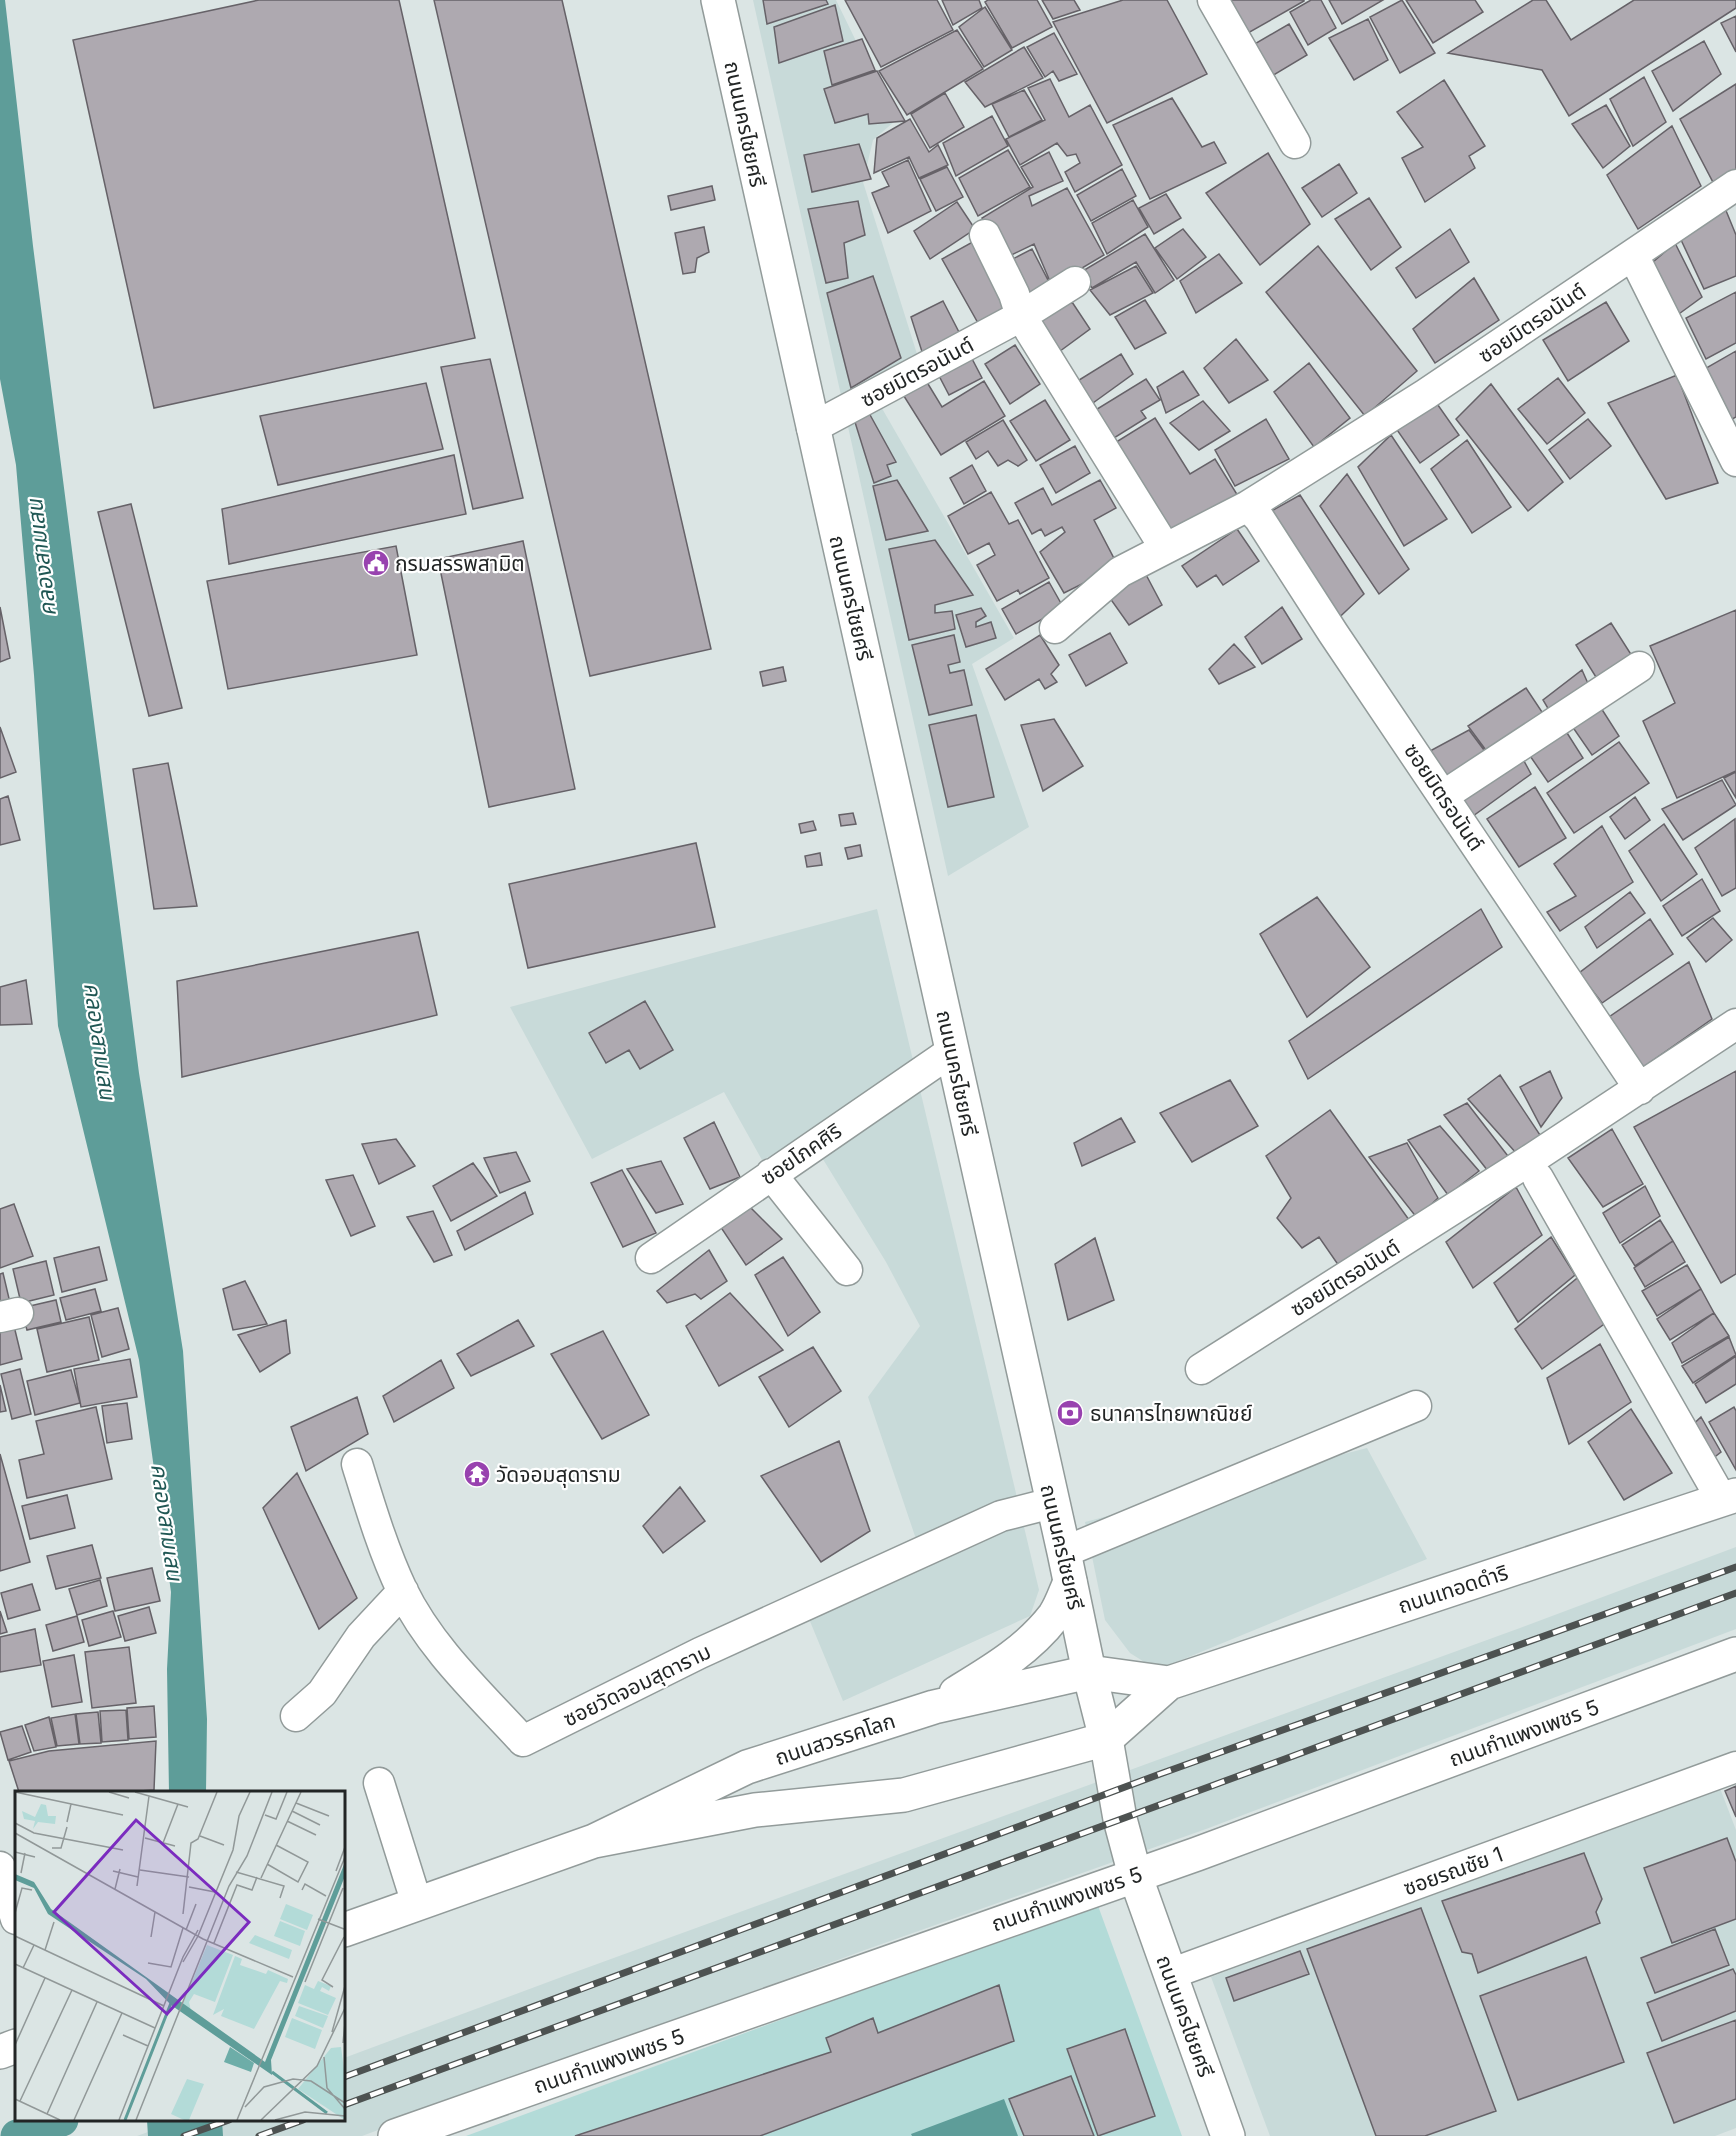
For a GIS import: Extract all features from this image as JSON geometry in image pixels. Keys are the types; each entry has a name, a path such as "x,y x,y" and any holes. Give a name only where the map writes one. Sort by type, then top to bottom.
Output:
{"street":[{"name":"ถนนนครไชยศรี","path":"718,0 1089,1672 1106,1739 1114,1790 1135,1875 1228,2136"},
{"path":"1213,0 1295,143"},
{"name":"ซอยมิตรอนันต์","path":"1055,628 1120,572 1248,506 1426,394 1736,185"},
{"path":"985,235 1014,294 1021,316 1165,548"},
{"path":"1633,255 1736,461"},
{"name":"ซอยมิตรอนันต์","path":"813,428 1021,316 1075,282"},
{"name":"ซอยมิตรอนันต์","path":"1248,506 1259,518 1333,633 1640,1089"},
{"path":"1443,796 1639,667"},
{"name":"ซอยมิตรอนันต์","path":"1201,1369 1640,1089 1736,1024"},
{"name":"ซอยโภคศิริ","path":"651,1258 952,1051"},
{"path":"771,1174 847,1270"},
{"path":"1538,1178 1729,1497"},
{"path":"934,1707 1007,1662 1035,1637 1055,1614 1067,1567 1416,1406"},
{"name":"ซอยวัดจอมสุดาราม","path":"357,1464 375,1523 403,1591 426,1628 457,1670 523,1741 700,1653 1000,1516 1052,1503"},
{"name":"ถนนเทอดดำริ","path":"1106,1739 1169,1683 1729,1497"},
{"path":"296,1716 322,1692 361,1636 403,1591"},
{"name":"ถนนกำแพงเพชร 5","path":"395,2136 1135,1875 1736,1654"},
{"name":"ถนนเทอดดำริ","path":"1089,1672 1169,1683"},
{"name":"ถนนสวรรคโลก","path":"345,1930 594,1841 747,1767 934,1707 1089,1672"},
{"name":"ถนนสวรรคโลก","path":"594,1841 755,1810 904,1795 1106,1739"},
{"name":"ซอยรณชัย 1","path":"1170,1974 1736,1767"},
{"path":"379,1783 417,1904"},
{"path":"0,1867 15,1916"},
{"path":"0,2052 15,2046"}],"shaded area":[{"path":"753,0 836,0 895,121 873,140 863,182 917,354 868,384 1014,638 972,664 1029,827 948,876"},
{"path":"877,909 1039,1590 1030,1616 843,1701 802,1602 917,1542 868,1397 920,1326 886,1262 810,1138 762,1160 724,1092 592,1159 510,1007"},
{"path":"1367,1448 1427,1559 1157,1670 1130,1653 1105,1620 1085,1522"},
{"path":"1736,1547 1736,1629 1206,1829 862,1951 362,2136 137,2136 178,2121 345,2121 345,2058"},
{"path":"1718,1783 1736,1830 1736,2128 1715,2136 1270,2136 1211,1977"},
{"path":"1097,1903 1182,2136 466,2136"}],"water":[{"name":"คลองสามเสน","path":"0,0 5,0 33,246 139,1073 183,1351 207,1719 206,1791 169,1791 167,1669 171,1592 139,1360 58,1026 34,675 16,465 0,379"},
{"path":"1004,2099 1018,2136 912,2136 911,2134"},
{"path":"147,2121 222,2121 223,2136 148,2136"}],"building":[{"path":"259,0 399,0 475,338 154,408 73,40"},
{"path":"434,0 562,0 711,649 590,676"},
{"path":"763,0 826,0 828,4 767,24"},
{"path":"845,0 937,0 953,30 881,67"},
{"path":"942,0 979,0 982,8 953,25"},
{"path":"988,0 1037,0 1052,27 1012,48 985,2"},
{"path":"1042,0 1074,0 1080,10 1053,19"},
{"path":"1123,0 1167,0 1207,74 1107,123 1053,22"},
{"path":"1227,0 1304,0 1304,1 1241,37"},
{"path":"1311,0 1321,0 1336,28 1308,45 1290,12"},
{"path":"1329,0 1383,0 1342,24"},
{"path":"1402,0 1435,53 1400,73 1370,17"},
{"path":"1406,0 1475,0 1483,12 1433,43"},
{"path":"1533,0 1546,0 1571,40 1634,0 1736,0 1736,8 1569,116 1542,70 1448,53"},
{"path":"835,5 843,41 779,63 774,27"},
{"path":"985,7 1012,50 984,67 959,27"},
{"path":"1736,16 1736,52 1721,23"},
{"path":"1368,19 1388,60 1354,80 1329,38"},
{"path":"1289,24 1307,55 1265,80 1246,49"},
{"path":"957,30 983,69 907,115 879,71"},
{"path":"1054,33 1077,74 1059,81 1053,71 1045,77 1027,47"},
{"path":"862,39 875,70 832,85 824,51"},
{"path":"1704,41 1721,74 1673,111 1652,71"},
{"path":"1024,47 1043,78 985,107 965,82"},
{"path":"877,71 905,121 869,124 868,114 835,123 824,89"},
{"path":"1644,77 1666,122 1633,146 1610,99"},
{"path":"1050,79 1069,117 1090,105 1122,165 1075,192 1065,172 1080,163 1076,154 1067,156 1057,143 1020,165 1006,139 1045,120 1028,88"},
{"path":"1444,80 1485,146 1469,156 1475,168 1425,202 1402,158 1423,147 1397,112"},
{"path":"1736,84 1736,170 1715,186 1680,119"},
{"path":"1024,90 1042,120 1009,137 992,104"},
{"path":"945,93 964,127 930,148 911,114"},
{"path":"1172,98 1202,147 1214,142 1226,163 1150,199 1113,125"},
{"path":"1606,105 1630,146 1603,168 1572,124"},
{"path":"992,116 1008,146 956,176 943,143"},
{"path":"910,119 929,152 938,145 948,165 919,178 909,157 874,173 877,138"},
{"path":"1672,126 1701,186 1638,229 1607,175"},
{"path":"859,144 871,179 812,192 804,155"},
{"path":"1008,150 1030,187 978,216 959,178"},
{"path":"1049,152 1063,181 1029,196 1032,206 1067,188 1104,255 1052,286 1034,244 1001,260 982,218 1033,187 1021,167"},
{"path":"1268,153 1310,224 1260,265 1206,193"},
{"path":"908,160 931,211 888,233 872,193 889,186 882,172"},
{"path":"1339,164 1357,193 1322,217 1302,188"},
{"path":"947,167 963,197 936,211 920,179"},
{"path":"1122,169 1136,196 1091,221 1077,195"},
{"path":"712,186 715,200 671,210 668,196"},
{"path":"1166,194 1181,218 1154,234 1139,208"},
{"path":"1720,196 1736,235 1736,276 1704,289 1675,227"},
{"path":"1369,198 1401,247 1371,270 1335,219"},
{"path":"1133,200 1148,227 1107,254 1092,223"},
{"path":"858,201 865,235 844,243 848,278 826,283 808,209"},
{"path":"957,202 975,229 930,259 914,231"},
{"path":"704,227 709,252 697,258 695,272 683,274 675,233"},
{"path":"1183,229 1206,257 1177,279 1155,248"},
{"path":"1450,229 1469,262 1416,298 1396,268"},
{"path":"1145,234 1174,280 1155,293 1136,262 1092,288 1081,272"},
{"path":"978,239 1014,302 978,323 942,259"},
{"path":"1675,243 1702,297 1672,319 1645,269"},
{"path":"1318,246 1417,371 1365,416 1266,292"},
{"path":"1032,249 1051,286 1021,301 1005,263"},
{"path":"1219,254 1242,283 1196,313 1180,281"},
{"path":"1136,266 1153,293 1110,315 1090,290"},
{"path":"873,276 901,358 851,388 827,293"},
{"path":"1474,278 1499,320 1435,363 1413,329"},
{"path":"1736,292 1736,343 1706,359 1686,318"},
{"path":"1145,300 1166,333 1135,349 1115,317"},
{"path":"943,301 962,338 924,358 911,317"},
{"path":"1072,302 1090,329 1052,357 1033,324"},
{"path":"1606,302 1629,341 1568,381 1543,340"},
{"path":"1236,339 1268,380 1229,403 1204,368"},
{"path":"1015,345 1040,384 1010,404 985,364"},
{"path":"1736,351 1736,417 1727,422 1701,371"},
{"path":"969,353 982,378 949,395 936,370"},
{"path":"1121,354 1133,374 1086,408 1071,385"},
{"path":"490,359 523,498 473,509 441,367"},
{"path":"1309,363 1350,418 1314,447 1274,392"},
{"path":"1183,371 1199,395 1166,413 1157,387"},
{"path":"1677,375 1718,483 1666,499 1608,403"},
{"path":"1558,378 1585,413 1547,444 1518,409"},
{"path":"925,379 942,407 984,381 1005,416 941,455 902,393"},
{"path":"1146,379 1160,400 1141,411 1146,418 1106,443 1089,414"},
{"path":"426,383 443,449 278,485 260,416"},
{"path":"1491,384 1563,482 1528,511 1456,419"},
{"path":"1433,398 1459,435 1420,463 1395,427"},
{"path":"1045,400 1070,440 1036,461 1010,421"},
{"path":"1203,401 1230,431 1199,450 1170,423"},
{"path":"869,413 896,462 887,465 891,476 874,483 854,419"},
{"path":"1155,418 1190,474 1215,459 1238,496 1170,537 1113,444"},
{"path":"1266,419 1289,459 1235,486 1215,450"},
{"path":"1588,419 1611,446 1570,479 1549,450"},
{"path":"1003,420 1027,460 1018,466 1008,460 998,466 988,451 976,459 966,442"},
{"path":"1391,435 1447,519 1404,546 1358,467"},
{"path":"1467,440 1511,507 1472,533 1431,469"},
{"path":"1075,446 1090,473 1056,493 1040,465"},
{"path":"454,455 466,514 229,564 222,509"},
{"path":"972,465 986,491 964,504 950,478"},
{"path":"1347,474 1409,569 1379,594 1320,506"},
{"path":"897,480 928,531 886,540 873,486"},
{"path":"1100,480 1116,508 1094,520 1118,566 1064,593 1040,552 1065,532 1062,527 1045,536 1041,529 1032,534 1015,503 1043,488 1052,505"},
{"path":"991,492 1009,524 1018,520 1049,578 1020,594 1018,590 997,601 977,565 995,555 989,543 968,554 948,516"},
{"path":"1300,495 1364,594 1329,627 1259,518"},
{"path":"131,504 182,708 149,716 98,512"},
{"path":"1237,529 1259,561 1223,585 1216,575 1197,587 1182,566"},
{"path":"935,540 973,595 935,605 935,613 952,611 955,629 909,640 889,549"},
{"path":"523,541 575,789 489,807 438,559"},
{"path":"396,546 417,655 228,689 207,581"},
{"path":"1143,569 1162,605 1129,625 1107,594"},
{"path":"1049,582 1067,614 1048,626 1044,618 1016,634 1002,609"},
{"path":"0,607 10,658 0,662"},
{"path":"1282,607 1302,639 1262,664 1245,637"},
{"path":"981,608 986,616 976,622 976,627 991,622 996,638 966,647 956,615"},
{"path":"1736,610 1736,771 1677,798 1643,721 1675,703 1650,646"},
{"path":"1611,623 1639,667 1604,690 1576,645"},
{"path":"1110,633 1127,663 1086,686 1069,655"},
{"path":"954,635 960,662 948,665 950,673 964,670 972,705 929,715 912,645"},
{"path":"1040,635 1059,665 1051,674 1057,682 1045,689 1039,679 1005,700 986,669"},
{"path":"1234,644 1255,667 1219,684 1209,669"},
{"path":"783,667 786,681 763,686 760,672"},
{"path":"1582,670 1594,697 1556,722 1543,700"},
{"path":"1526,688 1546,718 1491,757 1468,726"},
{"path":"1594,697 1619,736 1592,755 1565,716"},
{"path":"976,715 994,797 948,807 929,725"},
{"path":"1054,719 1083,766 1043,791 1021,725"},
{"path":"1562,725 1583,758 1548,782 1526,750"},
{"path":"0,727 16,772 0,778"},
{"path":"1469,730 1487,754 1437,787 1417,758"},
{"path":"1619,742 1649,783 1574,833 1547,793"},
{"path":"1517,748 1531,774 1462,824 1443,796"},
{"path":"168,763 197,906 154,909 133,769"},
{"path":"1736,772 1736,798 1724,778"},
{"path":"1722,780 1736,805 1683,840 1662,809"},
{"path":"1535,787 1566,838 1519,867 1487,819"},
{"path":"8,796 20,840 0,845 0,799"},
{"path":"1635,797 1650,820 1625,839 1610,817"},
{"path":"853,813 856,824 841,826 839,815"},
{"path":"1735,819 1736,888 1722,896 1695,848"},
{"path":"813,821 816,830 801,833 799,824"},
{"path":"1664,824 1697,874 1661,901 1629,851"},
{"path":"1602,826 1633,882 1560,931 1547,912 1576,896 1554,864"},
{"path":"696,843 715,927 528,968 509,884"},
{"path":"860,845 862,856 848,859 845,848"},
{"path":"820,853 822,865 807,867 805,856"},
{"path":"1702,879 1720,911 1682,936 1663,906"},
{"path":"1630,892 1645,913 1597,948 1585,927"},
{"path":"1317,897 1370,967 1307,1017 1260,934"},
{"path":"1481,909 1502,947 1308,1079 1289,1041"},
{"path":"1713,918 1732,940 1706,962 1687,938"},
{"path":"1650,919 1673,954 1602,1003 1579,973"},
{"path":"418,932 437,1015 182,1077 177,981"},
{"path":"1689,962 1712,1019 1642,1068 1609,1017"},
{"path":"26,980 32,1024 0,1025 0,987"},
{"path":"645,1001 673,1050 640,1069 629,1050 606,1063 589,1033"},
{"path":"1550,1071 1562,1098 1541,1127 1520,1087"},
{"path":"1736,1071 1736,1274 1721,1283 1634,1127"},
{"path":"1500,1075 1542,1138 1517,1154 1468,1099"},
{"path":"1230,1080 1258,1126 1192,1162 1160,1113"},
{"path":"1467,1103 1511,1160 1488,1171 1444,1115"},
{"path":"1330,1110 1412,1224 1339,1266 1319,1237 1302,1248 1277,1218 1291,1198 1266,1156"},
{"path":"1121,1118 1135,1142 1082,1166 1074,1143"},
{"path":"714,1122 740,1177 710,1189 684,1138"},
{"path":"1440,1126 1479,1171 1448,1195 1408,1140"},
{"path":"1612,1129 1643,1184 1603,1207 1568,1158"},
{"path":"396,1139 415,1166 379,1184 362,1144"},
{"path":"1407,1143 1438,1198 1417,1218 1369,1157"},
{"path":"516,1152 530,1181 500,1193 484,1158"},
{"path":"661,1161 683,1204 656,1213 627,1169"},
{"path":"473,1163 497,1196 451,1221 433,1186"},
{"path":"622,1170 656,1233 623,1247 591,1183"},
{"path":"353,1175 375,1226 351,1236 326,1180"},
{"path":"1645,1186 1660,1216 1620,1243 1603,1213"},
{"path":"1516,1187 1542,1235 1473,1288 1446,1242"},
{"path":"525,1192 533,1214 465,1250 457,1231"},
{"path":"14,1204 33,1256 0,1268 0,1209"},
{"path":"747,1204 782,1239 746,1265 720,1226"},
{"path":"433,1211 452,1255 434,1262 407,1217"},
{"path":"1660,1220 1673,1241 1635,1266 1622,1245"},
{"path":"1551,1237 1575,1275 1518,1322 1494,1283"},
{"path":"1095,1238 1114,1300 1068,1320 1055,1264"},
{"path":"1673,1241 1685,1262 1645,1287 1634,1268"},
{"path":"99,1247 107,1280 62,1292 54,1258"},
{"path":"709,1250 727,1281 701,1299 695,1294 667,1303 657,1291"},
{"path":"783,1257 820,1312 788,1336 755,1275"},
{"path":"46,1261 54,1295 21,1303 13,1269"},
{"path":"1687,1265 1701,1289 1657,1316 1642,1291"},
{"path":"3,1273 11,1307 0,1310 0,1274"},
{"path":"1581,1275 1607,1322 1542,1369 1515,1329"},
{"path":"245,1281 267,1324 233,1330 223,1289"},
{"path":"95,1289 101,1311 66,1320 60,1298"},
{"path":"1701,1289 1714,1313 1670,1340 1657,1319"},
{"path":"730,1293 783,1350 719,1386 686,1326"},
{"path":"56,1300 61,1322 27,1330 21,1308"},
{"path":"118,1308 129,1349 102,1357 91,1315"},
{"path":"1714,1313 1729,1336 1682,1363 1672,1343"},
{"path":"89,1317 99,1360 47,1372 37,1329"},
{"path":"286,1320 290,1353 260,1372 238,1335"},
{"path":"518,1320 534,1346 471,1376 457,1354"},
{"path":"14,1326 22,1359 0,1365 0,1329"},
{"path":"603,1331 649,1415 602,1439 551,1354"},
{"path":"1729,1337 1736,1355 1693,1383 1682,1366"},
{"path":"1600,1344 1631,1402 1569,1444 1547,1378"},
{"path":"813,1347 841,1391 789,1427 759,1377"},
{"path":"1736,1356 1736,1384 1706,1403 1695,1384"},
{"path":"130,1359 137,1397 81,1407 74,1369"},
{"path":"441,1360 454,1388 394,1422 383,1396"},
{"path":"20,1369 31,1414 12,1419 1,1374"},
{"path":"71,1370 80,1403 35,1415 27,1381"},
{"path":"0,1385 6,1411 0,1412"},
{"path":"357,1397 368,1434 306,1471 291,1427"},
{"path":"127,1403 132,1439 107,1443 102,1406"},
{"path":"96,1407 112,1479 27,1498 19,1460 44,1454 36,1421"},
{"path":"1734,1407 1736,1411 1736,1470 1709,1422"},
{"path":"1631,1409 1672,1473 1624,1500 1588,1442"},
{"path":"1701,1417 1721,1452 1703,1466 1684,1433"},
{"path":"839,1441 870,1531 821,1562 761,1476"},
{"path":"0,1454 30,1562 0,1571"},
{"path":"297,1473 357,1598 319,1629 263,1508"},
{"path":"680,1487 705,1521 663,1553 643,1526"},
{"path":"67,1495 75,1528 30,1539 22,1506"},
{"path":"92,1545 101,1578 56,1589 47,1556"},
{"path":"152,1568 160,1601 115,1611 107,1578"},
{"path":"100,1580 107,1606 77,1615 69,1589"},
{"path":"32,1584 40,1610 8,1619 1,1593"},
{"path":"149,1607 156,1633 125,1641 118,1616"},
{"path":"0,1611 7,1632 0,1634"},
{"path":"113,1611 121,1637 89,1646 82,1620"},
{"path":"77,1616 84,1642 53,1651 46,1625"},
{"path":"35,1629 41,1665 0,1672 0,1637"},
{"path":"129,1647 136,1703 92,1708 85,1652"},
{"path":"74,1655 82,1702 52,1707 43,1661"},
{"path":"154,1706 156,1737 129,1739 127,1708"},
{"path":"126,1710 128,1740 102,1742 100,1711"},
{"path":"98,1712 101,1743 80,1744 76,1714"},
{"path":"75,1714 79,1744 57,1746 51,1718"},
{"path":"49,1717 56,1747 34,1751 25,1725"},
{"path":"22,1726 31,1752 8,1760 0,1732"},
{"path":"156,1741 154,1790 19,1791 9,1761 49,1751"},
{"path":"1736,1786 1736,1817 1725,1791"},
{"path":"1727,1838 1736,1862 1736,1919 1672,1943 1644,1868"},
{"path":"1584,1853 1602,1899 1596,1912 1600,1923 1478,1973 1472,1954 1462,1952 1442,1901"},
{"path":"1421,1908 1496,2111 1425,2136 1376,2136 1307,1949"},
{"path":"1715,1929 1729,1965 1655,1993 1641,1958"},
{"path":"1300,1951 1309,1974 1234,2001 1226,1978"},
{"path":"1586,1957 1624,2062 1518,2100 1480,1996"},
{"path":"1733,1969 1736,1975 1736,2011 1662,2041 1647,2003"},
{"path":"999,1985 1014,2041 760,2136 575,2136 831,2052 826,2038 873,2018 878,2033"},
{"path":"1736,2020 1736,2099 1674,2123 1647,2053"},
{"path":"1125,2029 1155,2116 1098,2136 1067,2049"},
{"path":"1071,2076 1094,2136 1024,2136 1009,2099"}],"waterway":[{"path":"17,2136 59,2121"}],"railway":[{"path":"345,2077 1160,1774 1736,1567"},
{"path":"345,2105 1736,1593"},
{"path":"184,2136 226,2121"},
{"path":"259,2136 300,2121"}],"place":[{"name":"กรมสรรพสามิต","path":"376,563"},
{"name":"ธนาคารไทยพาณิชย์","path":"1070,1413"},
{"name":"วัดจอมสุดาราม","path":"477,1474"}]}
